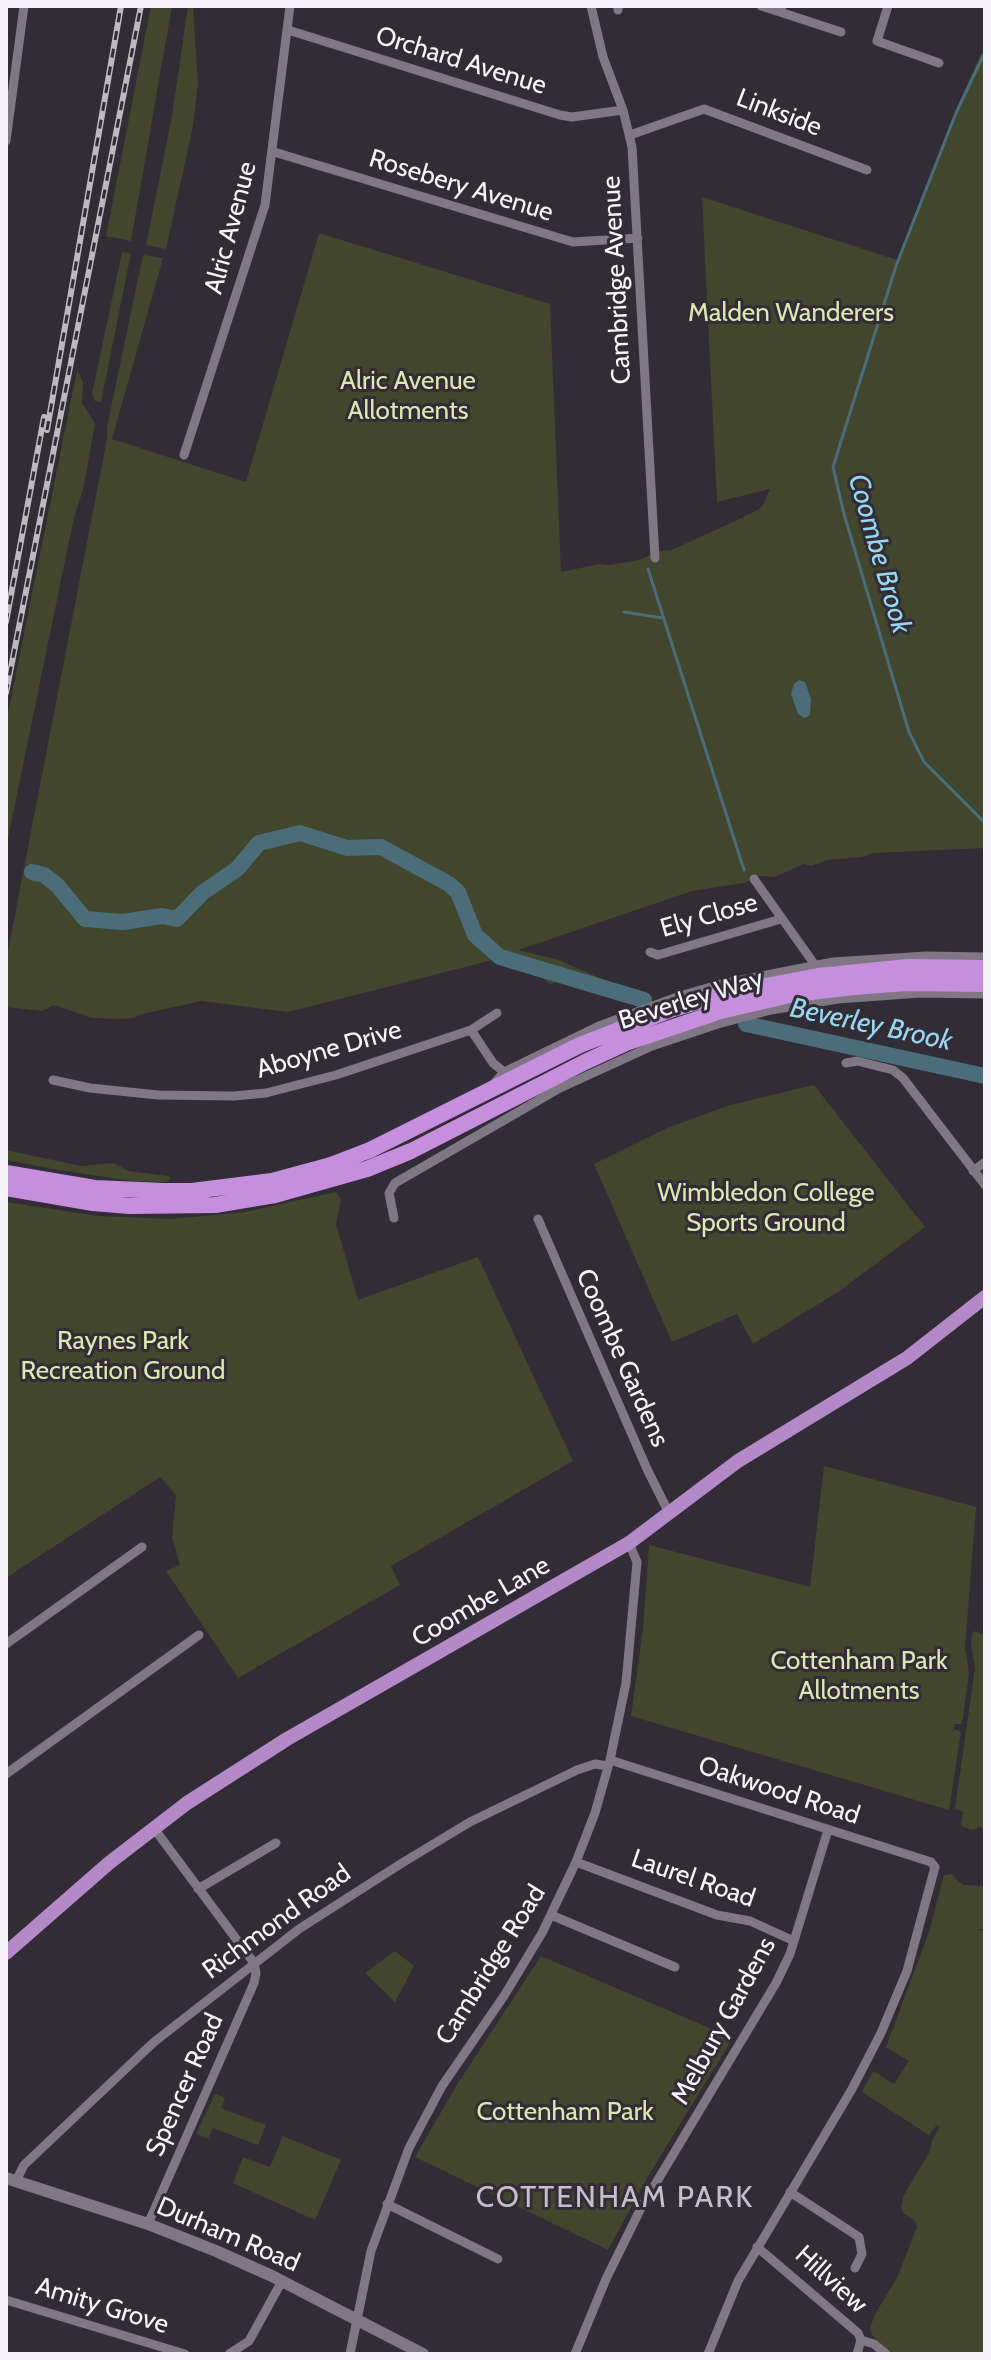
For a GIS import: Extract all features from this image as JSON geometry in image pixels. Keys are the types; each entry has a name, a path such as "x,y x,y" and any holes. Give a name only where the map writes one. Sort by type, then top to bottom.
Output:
{"highway":[{"name":"Beverley Way","path":"6,1173 95,1188 152,1191 192,1191 272,1181 331,1165 370,1150 620,1027 724,994 783,981 852,972 908,967 985,968"},
{"name":"Beverley Way","path":"6,1188 105,1204 215,1205 275,1195 367,1169 432,1140 599,1055 721,1011 794,994 854,987 906,983 985,984"}],"main road":[{"name":"Coombe Lane","path":"6,1953 153,1827 287,1739 629,1543 738,1461 907,1358 985,1297"},
{"name":"Durham Road","path":"11,2180 148,2224 236,2259 423,2354"}],"street":[{"path":"6,141 24,6"},
{"name":"Alric Avenue","path":"184,455 263,217 274,152 290,6"},
{"name":"Cambridge Avenue","path":"591,6 603,57 630,135 655,558"},
{"path":"761,6 781,9 841,32"},
{"path":"888,6 877,41 939,63"},
{"name":"Orchard Avenue","path":"288,30 560,115 572,117 623,110"},
{"name":"Linkside","path":"630,135 704,109 867,170"},
{"name":"Rosebery Avenue","path":"274,152 573,242 638,238"},
{"path":"754,879 815,965"},
{"name":"Ely Close","path":"650,952 658,955 781,919"},
{"name":"Beverley Way","path":"488,1093 504,1072 599,1026 680,996 758,975 815,965 926,956 985,957"},
{"name":"Beverley Way","path":"394,1218 389,1193 395,1183 463,1145 473,1136 615,1061 718,1024 771,1010 838,999 920,993 985,994"},
{"name":"Aboyne Drive","path":"53,1080 92,1089 158,1095 234,1096 266,1093 336,1075 471,1030 497,1013"},
{"path":"471,1030 493,1063 504,1072"},
{"path":"846,1063 857,1061 893,1070 903,1078 985,1185"},
{"name":"Beverley Way","path":"432,1140 460,1134 473,1136"},
{"path":"973,1171 985,1162"},
{"name":"Coombe Gardens","path":"538,1219 669,1513"},
{"name":"Cambridge Road","path":"350,2354 371,2251 387,2204 428,2110 454,2066 504,1996 551,1915 576,1862 609,1763 626,1683 637,1562 629,1543"},
{"path":"6,1644 142,1547"},
{"path":"6,1774 199,1635"},
{"name":"Oakwood Road","path":"609,1763 934,1865 918,1932 894,2004 852,2089 790,2192"},
{"name":"Richmond Road","path":"11,2180 182,2018 348,1897 470,1822 577,1770 609,1763"},
{"path":"153,1827 254,1963"},
{"name":"Melbury Gardens","path":"575,2354 641,2208 776,1983 794,1941 828,1830"},
{"path":"198,1889 276,1843"},
{"name":"Laurel Road","path":"576,1862 717,1915 750,1921 794,1941"},
{"path":"551,1915 675,1967"},
{"name":"Spencer Road","path":"148,2224 254,1983 254,1963"},
{"path":"708,2354 738,2281 790,2192 859,2237 863,2249 855,2268"},
{"path":"387,2204 498,2259"},
{"name":"Hillview","path":"757,2247 858,2333 861,2340 857,2354"},
{"path":"229,2354 249,2341 282,2281"},
{"name":"Amity Grove","path":"6,2300 185,2354"},
{"path":"861,2340 874,2344 886,2354"}],"green space":[{"path":"151,6 172,6 131,241 106,236"},
{"path":"188,6 193,6 198,83 193,126 166,249 146,245 172,116"},
{"path":"985,50 985,848 874,853 827,860 811,866 804,864 775,877 760,876 744,883 692,891 518,950 559,960 645,998 639,1000 565,980 550,984 534,972 508,968 500,960 493,960 288,1012 201,1001 119,1019 92,1018 54,1005 42,1011 6,1007 6,961 107,427 143,255 163,258 112,439 246,482 319,233 550,304 561,572 639,560 659,551 672,550 752,513 762,507 770,489 717,502 702,197 897,260 955,112"},
{"path":"122,252 131,253 101,402 95,401 92,394"},
{"path":"77,370 83,382 82,403 95,423 6,848 6,724"},
{"name":"Wimbledon College Sports Ground","path":"814,1085 925,1227 838,1292 753,1344 737,1314 672,1342 594,1164 667,1128 730,1105"},
{"path":"6,1150 81,1166 114,1163 128,1171 169,1176 171,1179 166,1182 132,1181 58,1170 6,1160"},
{"name":"Raynes Park Recreation Ground","path":"335,1192 341,1199 336,1224 358,1300 478,1257 573,1461 391,1566 400,1585 238,1678 166,1571 180,1565 172,1537 176,1495 160,1477 6,1578 6,1202 98,1216 172,1219 245,1212"},
{"name":"Cottenham Park Allotments","path":"824,1466 976,1507 965,1648 969,1674 962,1724 955,1724 954,1729 961,1732 949,1810 631,1716 643,1629 649,1545 810,1587"},
{"path":"975,1631 985,1636 985,1829 979,1827 973,1830 961,1826 963,1812 955,1809 975,1668 971,1644"},
{"path":"952,1874 964,1885 985,1886 985,1929 978,1929 985,1932 985,2354 891,2354 871,2334 870,2328 897,2278 917,2227 915,2221 903,2213 904,2195 940,2127 937,2125 929,2135 862,2092 873,2071 894,2084 909,2061 886,2047 929,1932 944,1875"},
{"path":"395,1951 414,1966 395,2002 365,1973"},
{"name":"Cottenham Park","path":"541,1956 733,2038 650,2173 608,2250 415,2157 458,2083"},
{"path":"215,2094 225,2098 221,2108 266,2125 258,2145 213,2128 208,2139 196,2134"},
{"path":"283,2136 341,2160 315,2220 233,2183 243,2157 270,2167"}],"water":[{"path":"799,680 805,682 811,699 810,715 805,718 798,714 791,694"}],"waterway":[{"name":"Coombe Brook","path":"985,52 956,113 896,266 833,467 909,732 924,762 985,823"},
{"path":"648,569 744,870"},
{"path":"624,612 663,618"},
{"name":"Beverley Brook","path":"32,872 44,875 57,885 85,919 123,922 162,916 177,919 202,893 237,869 259,843 300,833 347,848 381,847 458,892 475,935 500,957 644,1000"},
{"name":"Beverley Brook","path":"746,1024 985,1076"}],"railway":[{"path":"47,430 121,6"},
{"path":"6,693 141,6"},
{"path":"6,622 44,417"}],"district":[{"name":"COTTENHAM PARK","path":"615,2198"}],"park label":[{"name":"Malden Wanderers","path":"791,313"},
{"name":"Alric Avenue Allotments","path":"408,396"}]}
